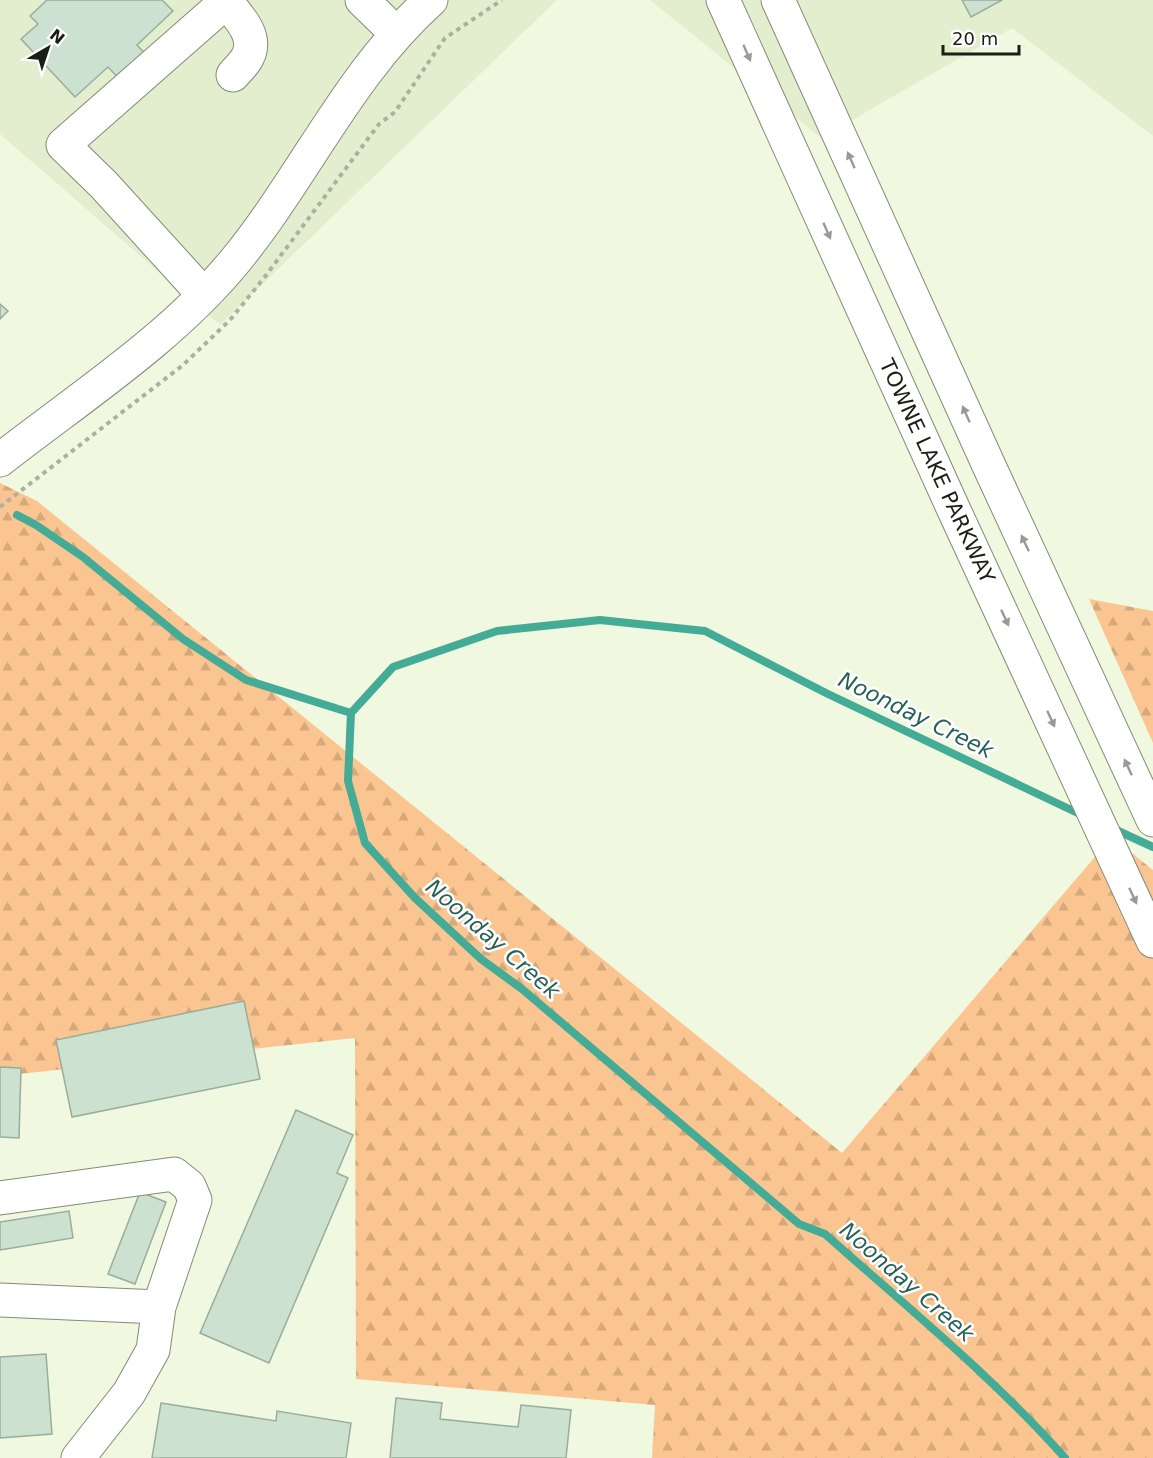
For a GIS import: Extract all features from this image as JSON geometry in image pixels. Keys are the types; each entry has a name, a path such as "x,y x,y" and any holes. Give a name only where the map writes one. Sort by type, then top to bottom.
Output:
{"main road":[{"path":"362,0 397,34"},
{"path":"0,460 151,343 204,295 263,225 356,86 397,34 431,0"},
{"name":"TOWNE LAKE PARKWAY","path":"723,0 948,497 1153,941"},
{"path":"778,0 1153,820"},
{"path":"204,295 104,185 63,145 227,1 245,25 251,40 248,56 233,75"},
{"path":"0,1198 174,1174 189,1186 195,1200 159,1306 153,1350 129,1393 78,1458"},
{"path":"0,1299 159,1306"}],"shaded area":[{"path":"0,0 557,0 220,325 0,134"},
{"path":"650,0 1153,0 1153,136 1012,28 821,138"}],"green space":[{"path":"0,483 37,501 842,1153 1112,837 1153,870 1153,1458 652,1458 655,1405 356,1379 355,1038 0,1076"},
{"path":"1089,599 1153,611 1153,743"}],"building":[{"path":"47,0 162,0 173,11 137,45 153,62 126,86 108,67 75,97 21,39 38,24 30,16"},
{"path":"962,0 1002,0 971,17"},
{"path":"0,304 8,311 0,319"},
{"path":"244,1001 260,1079 72,1117 56,1040"},
{"path":"0,1067 21,1068 19,1138 0,1137"},
{"path":"296,1110 353,1135 337,1173 348,1178 269,1363 200,1333"},
{"path":"140,1192 166,1202 135,1284 108,1274"},
{"path":"69,1211 73,1238 0,1250 0,1222"},
{"path":"46,1354 52,1434 0,1438 0,1357"},
{"path":"396,1398 442,1403 440,1419 518,1427 521,1405 571,1410 566,1458 390,1458"},
{"path":"161,1403 276,1421 277,1411 351,1423 346,1458 152,1458"}],"waterway":[{"path":"17,515 83,557 183,639 246,680 351,713"},
{"name":"Noonday Creek","path":"1065,1458 979,1370 825,1234 799,1224 522,989 481,959 415,898 365,843 348,781 351,713 393,667 497,631 600,620 705,631 828,694 1084,816"},
{"name":"Noonday Creek","path":"1114,829 1153,847"}]}
